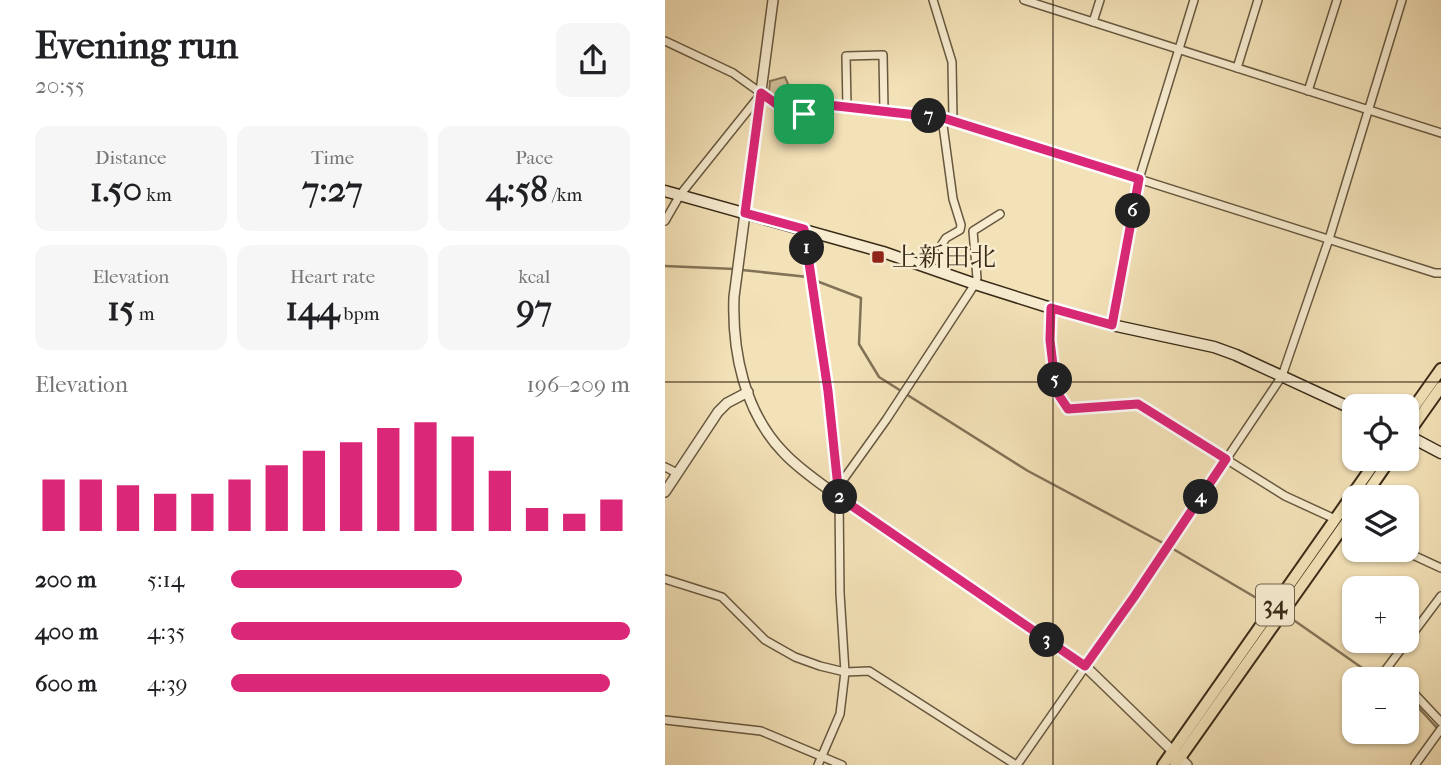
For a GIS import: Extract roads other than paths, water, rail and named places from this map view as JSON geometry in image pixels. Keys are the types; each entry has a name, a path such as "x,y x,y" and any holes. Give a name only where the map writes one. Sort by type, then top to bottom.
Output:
{"main road":[{"path":"665,191 883,252 1051,308 1112,325 1214,347 1342,404"},
{"path":"1419,400 1441,369"},
{"path":"1419,418 1441,387"},
{"path":"1419,441 1441,453"},
{"name":"34","path":"1163,765 1179,760 1342,527"}],"street":[{"path":"773,0 733,317 737,358 761,421 782,451 802,469 1085,666 1179,760"},
{"path":"933,0 952,62 953,120"},
{"path":"1024,0 1441,133"},
{"path":"1093,22 1100,0"},
{"path":"1112,325 1139,179 1194,0"},
{"path":"1237,68 1258,0"},
{"path":"1308,91 1337,0"},
{"path":"665,579 722,597 765,640 795,657 845,672 869,671 1017,765 1134,597 1282,376 1329,239 1402,0"},
{"path":"665,41 733,73 789,113 804,114 828,105 953,120 1441,273"},
{"path":"847,107 846,57 883,55 884,111"},
{"path":"665,221 680,195 761,93"},
{"path":"943,118 953,199 961,225 960,229 942,244 945,274"},
{"path":"838,492 975,284 977,278 973,231 1000,214"},
{"path":"804,229 828,391 838,492 845,672 840,714 818,765"},
{"path":"1051,308 1050,340 1056,391 1068,409 1138,404 1285,496 1342,522"},
{"path":"665,492 718,411 748,392"},
{"path":"665,467 677,473"},
{"path":"1419,558 1441,568"},
{"path":"1388,667 1441,596"},
{"path":"1419,699 1441,722"},
{"path":"665,720 761,732 842,765"},
{"path":"1415,765 1441,729"}],"waterway":[{"path":"665,266 735,269"},
{"path":"742,270 808,277"},
{"path":"814,280 861,298 859,344 879,377 1028,471 1163,543 1270,606"},
{"path":"1285,614 1361,667"},
{"path":"1419,708 1438,729"}],"place":[{"name":"上新田北","path":"878,257"}]}
